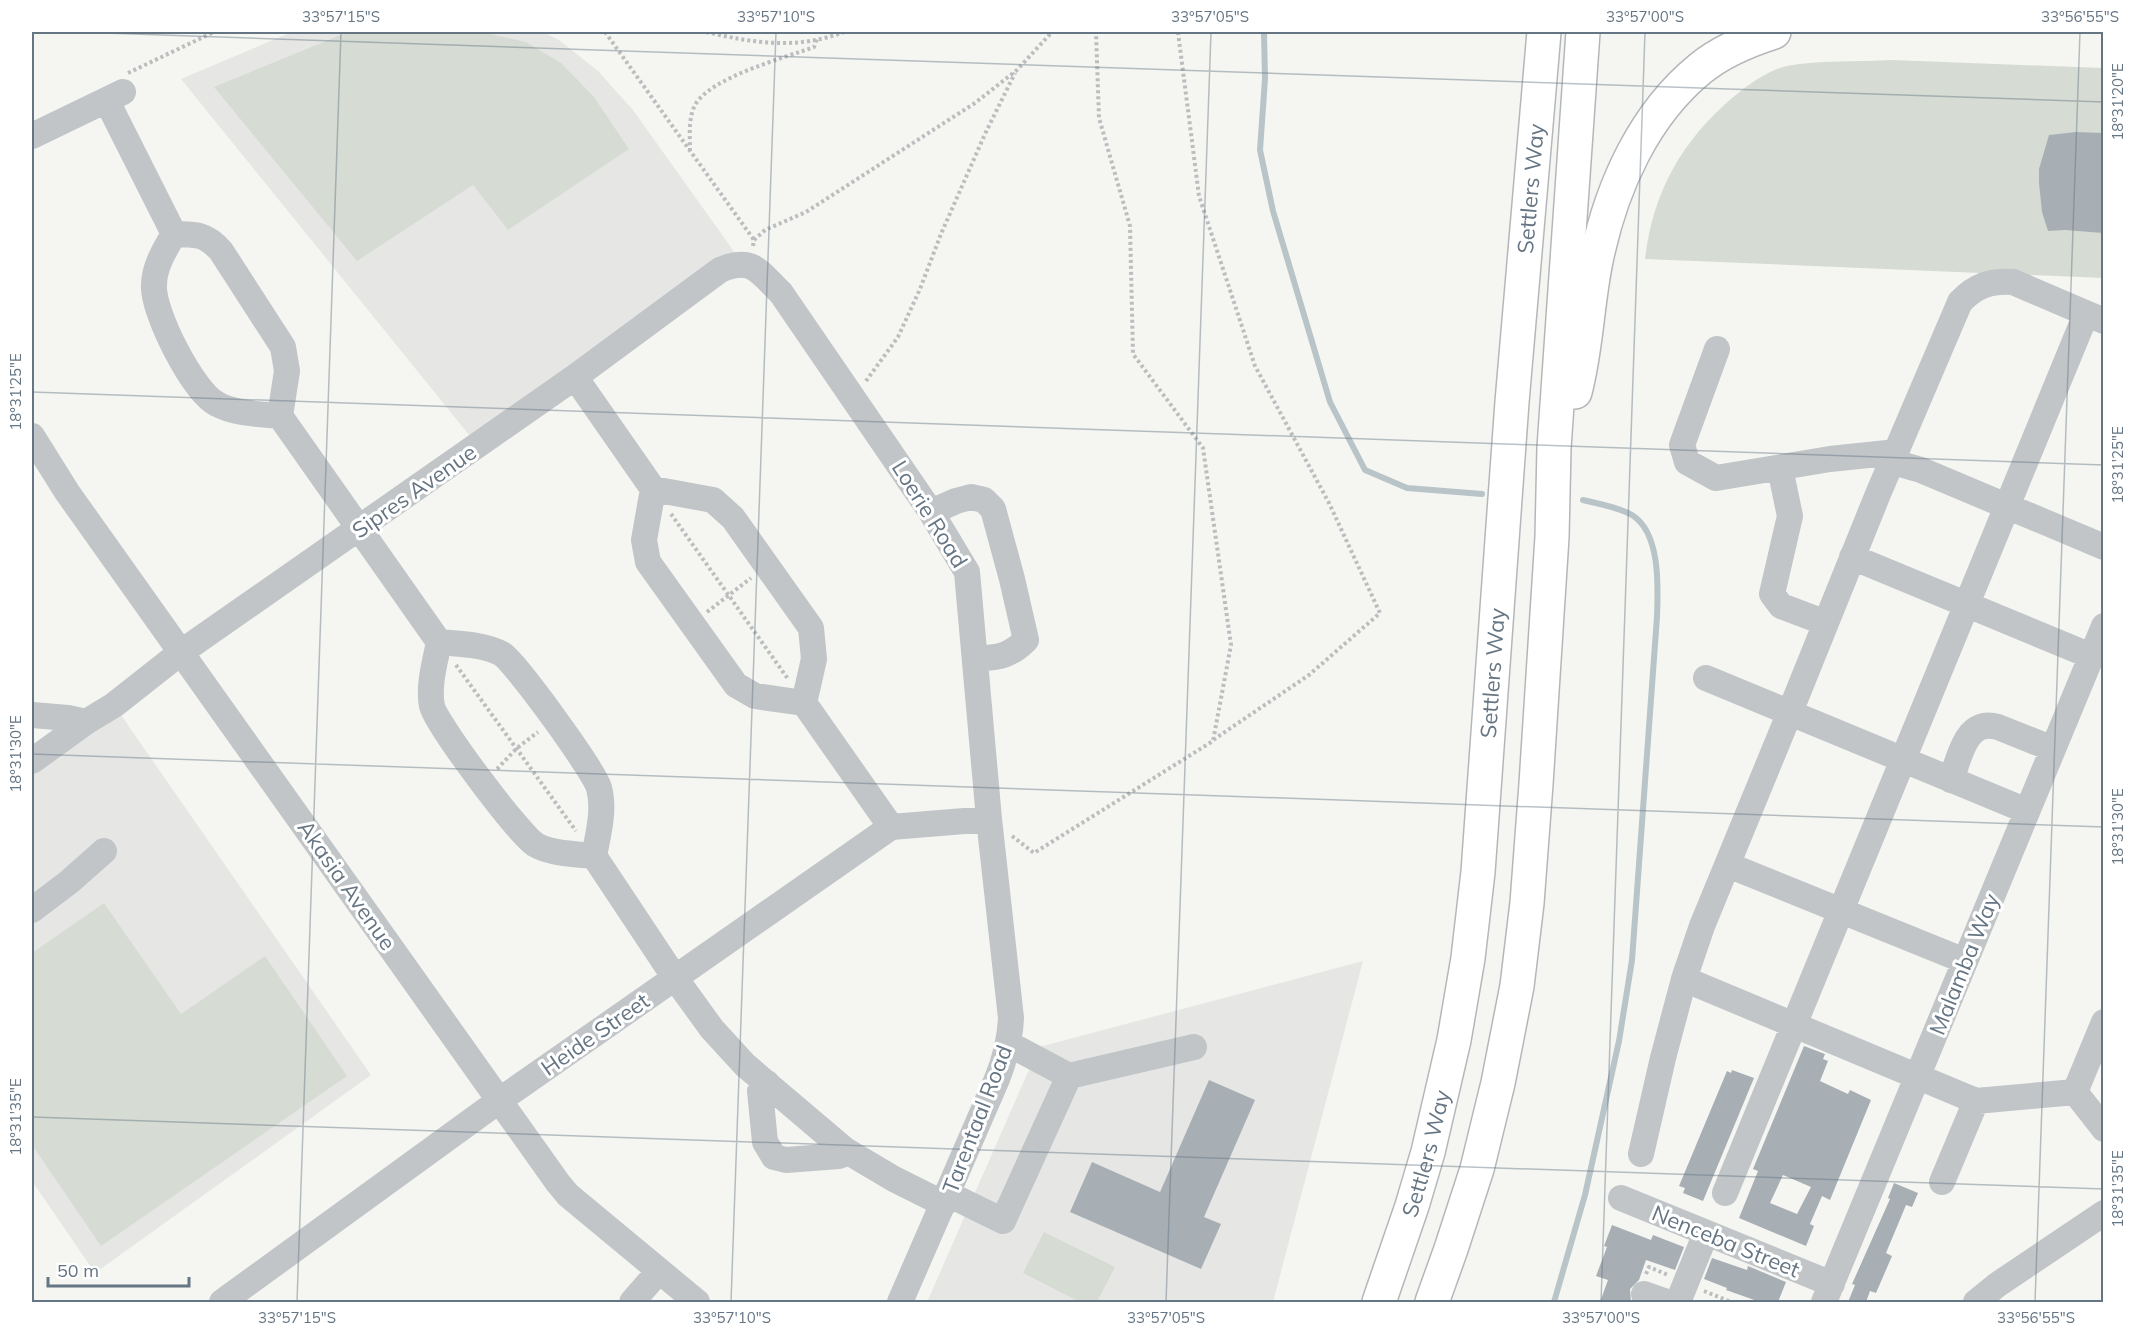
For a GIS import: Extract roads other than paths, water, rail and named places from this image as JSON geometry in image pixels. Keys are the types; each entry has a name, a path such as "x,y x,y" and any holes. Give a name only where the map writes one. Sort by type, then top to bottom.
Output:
{"highway":[{"name":"Settlers Way","path":"1379,1302 1428,1152 1462,1000 1478,873 1508,454 1544,32"},
{"name":"Settlers Way","path":"1432,1302 1477,1169 1498,1083 1517,986 1527,903 1552,537 1555,438 1583,32"},
{"path":"1555,438 1575,392 1587,334 1596,257 1613,197 1628,162 1658,113 1702,66 1746,42 1774,32"}],"street":[{"path":"32,136 115,96 174,234"},
{"path":"174,234 197,235 212,241 279,338 286,357 287,371 280,416 439,642 432,679 432,706 454,743 515,825 530,841 537,846 594,856"},
{"path":"174,234 159,263 154,285 156,305 161,320 177,351 200,388 217,404 246,412 280,416"},
{"name":"Sipres Avenue","path":"32,761 114,705 180,653 575,377 720,270 747,264"},
{"name":"Loerie Road","path":"747,264 781,293 932,512 967,572 989,819"},
{"path":"1641,1154 1684,979 1702,926 1954,313 1968,294 1989,283 2001,281 2013,282 2095,317 2007,505 1725,1192"},
{"path":"1717,349 1682,445 1688,462 1716,478 1830,459 1894,459 1900,464 1921,470 2007,505 2103,547"},
{"path":"575,377 653,489 712,500 733,518 811,628 814,659 804,703"},
{"name":"Akasia Avenue","path":"32,436 66,492 563,1189 697,1302"},
{"path":"1780,468 1790,516 1772,594 1781,606 1826,623"},
{"path":"653,489 644,540 648,562 736,685 755,696 804,703 891,827 989,819"},
{"path":"932,512 971,497 984,500 993,509 1026,640 1014,652 999,657 976,659"},
{"path":"1852,557 2091,656"},
{"name":"Malamba Way","path":"1828,1293 2103,626"},
{"path":"439,642 480,647 502,655 523,677 589,769 599,788 601,812 594,856 675,978 718,1036 745,1065 845,1150 885,1174 1003,1221 1069,1076"},
{"path":"1706,678 2027,811"},
{"path":"32,715 86,722"},
{"path":"1952,780 1966,742 1979,726 1998,727 2053,749"},
{"name":"Tarentaal Road","path":"900,1302 1007,1056 1011,1018 989,819"},
{"name":"Heide Street","path":"227,1301 500,1100 891,827"},
{"path":"32,910 104,851"},
{"path":"1728,865 1965,961"},
{"path":"1684,979 1976,1101 2075,1092"},
{"path":"2075,1092 2103,1022"},
{"path":"1009,1044 1069,1076 1194,1047"},
{"path":"767,1083 760,1091 765,1142 774,1158 786,1160 840,1156 845,1150"},
{"path":"2075,1092 2103,1129"},
{"path":"1942,1182 1976,1101"},
{"name":"Nenceba Street","path":"1621,1198 1706,1233 1828,1293"},
{"path":"1976,1302 1997,1285 2103,1213"},
{"path":"1689,1296 1706,1233"},
{"path":"632,1302 659,1271"}],"waterway":[{"path":"1264,32 1265,79 1260,150 1273,211 1330,402 1365,470 1407,488 1482,494"},
{"path":"1554,1302 1585,1195 1619,1041 1632,960 1658,591 1653,548 1641,523 1632,515 1621,510 1583,500"}]}
